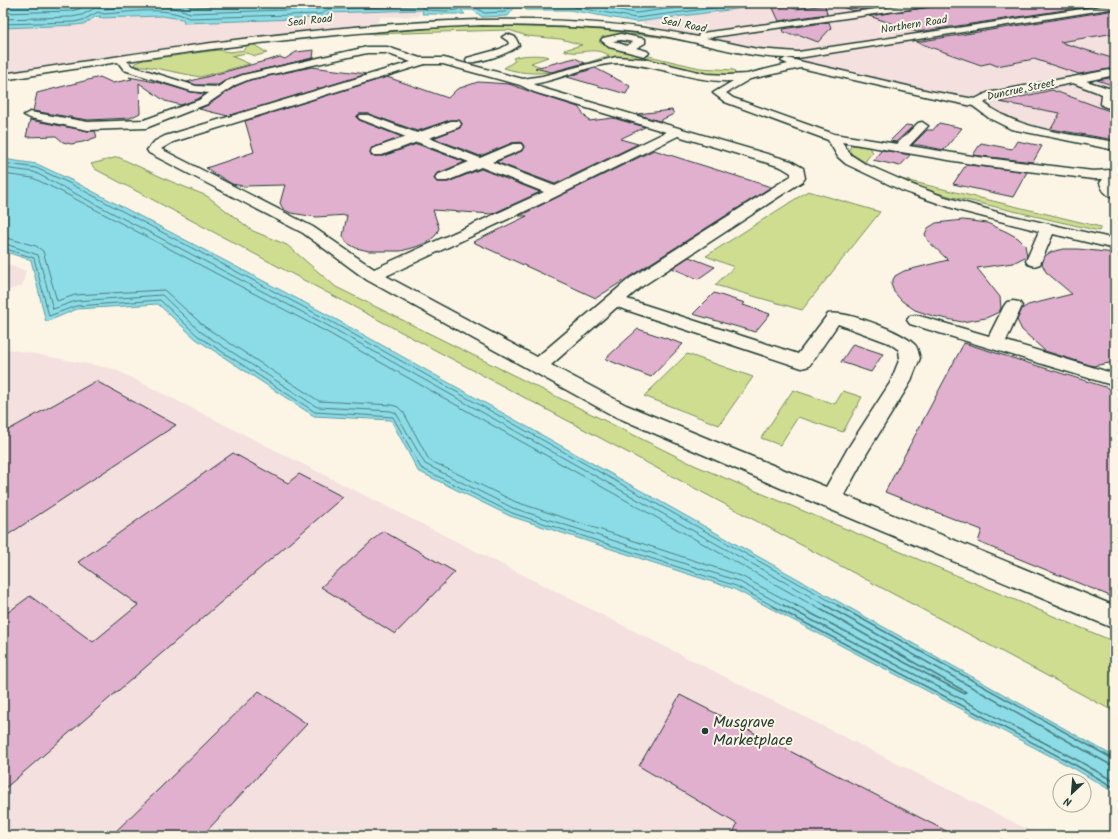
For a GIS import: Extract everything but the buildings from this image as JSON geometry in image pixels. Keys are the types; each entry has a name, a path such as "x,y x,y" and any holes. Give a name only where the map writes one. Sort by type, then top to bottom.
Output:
{"street":[{"path":"692,38 937,3"},
{"name":"Northern Road","path":"787,56 1115,6"},
{"name":"Seal Road","path":"3,77 286,36 439,24 514,22 612,26 692,38 742,50 787,56"},
{"path":"471,60 503,51 514,45 512,39 506,37"},
{"path":"374,40 386,45 422,53 503,78 523,82 543,79 616,60 645,62 707,77 725,86 729,100 832,137 978,161 1093,175 1114,174"},
{"path":"628,49 699,65"},
{"path":"121,60 128,68 195,89 218,90 242,79 286,67 367,50 422,53 471,60 516,76 523,82 538,90 786,164 798,171 798,178 636,283 538,366"},
{"path":"369,61 379,58 387,50"},
{"path":"422,53 162,142 153,150 308,230 373,276 619,410 830,500 1115,618"},
{"path":"775,55 780,59 798,65 930,94 977,102"},
{"path":"262,66 275,65 286,67"},
{"path":"705,90 725,86 777,69 798,65"},
{"path":"726,68 777,69"},
{"name":"Duncrue Street","path":"1115,72 987,96 977,102 997,118 1015,126 1115,146"},
{"path":"1072,80 1112,91 1106,104 1115,107"},
{"path":"30,115 63,120 88,126 146,124 203,102 215,95 218,90"},
{"path":"364,117 556,191"},
{"path":"146,124 162,142"},
{"path":"377,152 455,124"},
{"path":"900,148 922,126"},
{"path":"373,276 556,191 678,131"},
{"path":"832,137 836,141 843,155 863,168 922,194 952,204 1115,244"},
{"path":"442,178 483,163 517,147"},
{"path":"1114,174 1110,165 1111,158 1115,157"},
{"path":"1114,174 1107,183 1108,188 1115,194"},
{"path":"1034,261 1048,228"},
{"path":"616,301 802,362 834,318 851,322 896,339 908,348 910,358 900,383 856,453 830,500"},
{"path":"995,344 1013,306"},
{"path":"916,320 1115,380"}],"shaded area":[{"path":"782,3 1115,3 805,53 754,50 636,22"},
{"path":"1115,8 1115,143 1042,129 796,60"},
{"path":"421,10 419,16 381,17 375,25 297,32 3,73 3,28 84,24 99,18 162,16 184,20 184,23 325,18 328,13"},
{"path":"3,263 26,271 22,286 3,292"},
{"path":"3,348 114,369 1041,836 3,836"}],"green space":[{"path":"475,26 582,28 635,32 688,41 645,35 623,35 602,38 599,42 610,47 700,68 734,70 736,76 718,76 613,58 593,61 609,55 596,51 570,52 564,50 582,45 561,39 527,36 509,30 369,34 363,32"},
{"path":"253,44 267,53 256,56 246,53 231,56 250,64 200,77 145,66 134,66 135,63 143,60 218,50 230,52 244,50 246,46"},
{"path":"536,55 548,57 531,63 549,68 559,68 587,63 559,70 533,73 519,72 504,68 515,61 513,58"},
{"path":"851,145 868,147 873,152 866,160 866,163 849,152"},
{"path":"118,157 207,196 253,231 287,245 336,287 694,465 1115,642 1115,712 95,169 91,164"},
{"path":"897,178 1101,227 1099,231 936,193"},
{"path":"808,191 880,212 802,310 715,285 734,267 706,256"},
{"path":"687,354 753,377 719,425 644,396"},
{"path":"793,390 835,404 843,391 862,397 843,432 798,417 780,445 761,438"}],"water":[{"path":"3,3 782,3 636,22 569,10 526,10 525,8 514,8 508,16 482,17 473,10 461,10 465,14 422,14 423,10 420,10 328,13 325,18 183,23 184,20 182,19 162,16 99,18 101,16 99,16 86,23 76,25 3,28"},
{"path":"3,159 37,164 73,181 330,316 1115,757 1115,793 1092,779 1092,773 1082,773 734,589 510,516 418,471 391,420 314,416 196,339 158,304 77,309 46,322 31,260 3,251"}],"place":[{"name":"Musgrave Marketplace","path":"705,731"}]}
